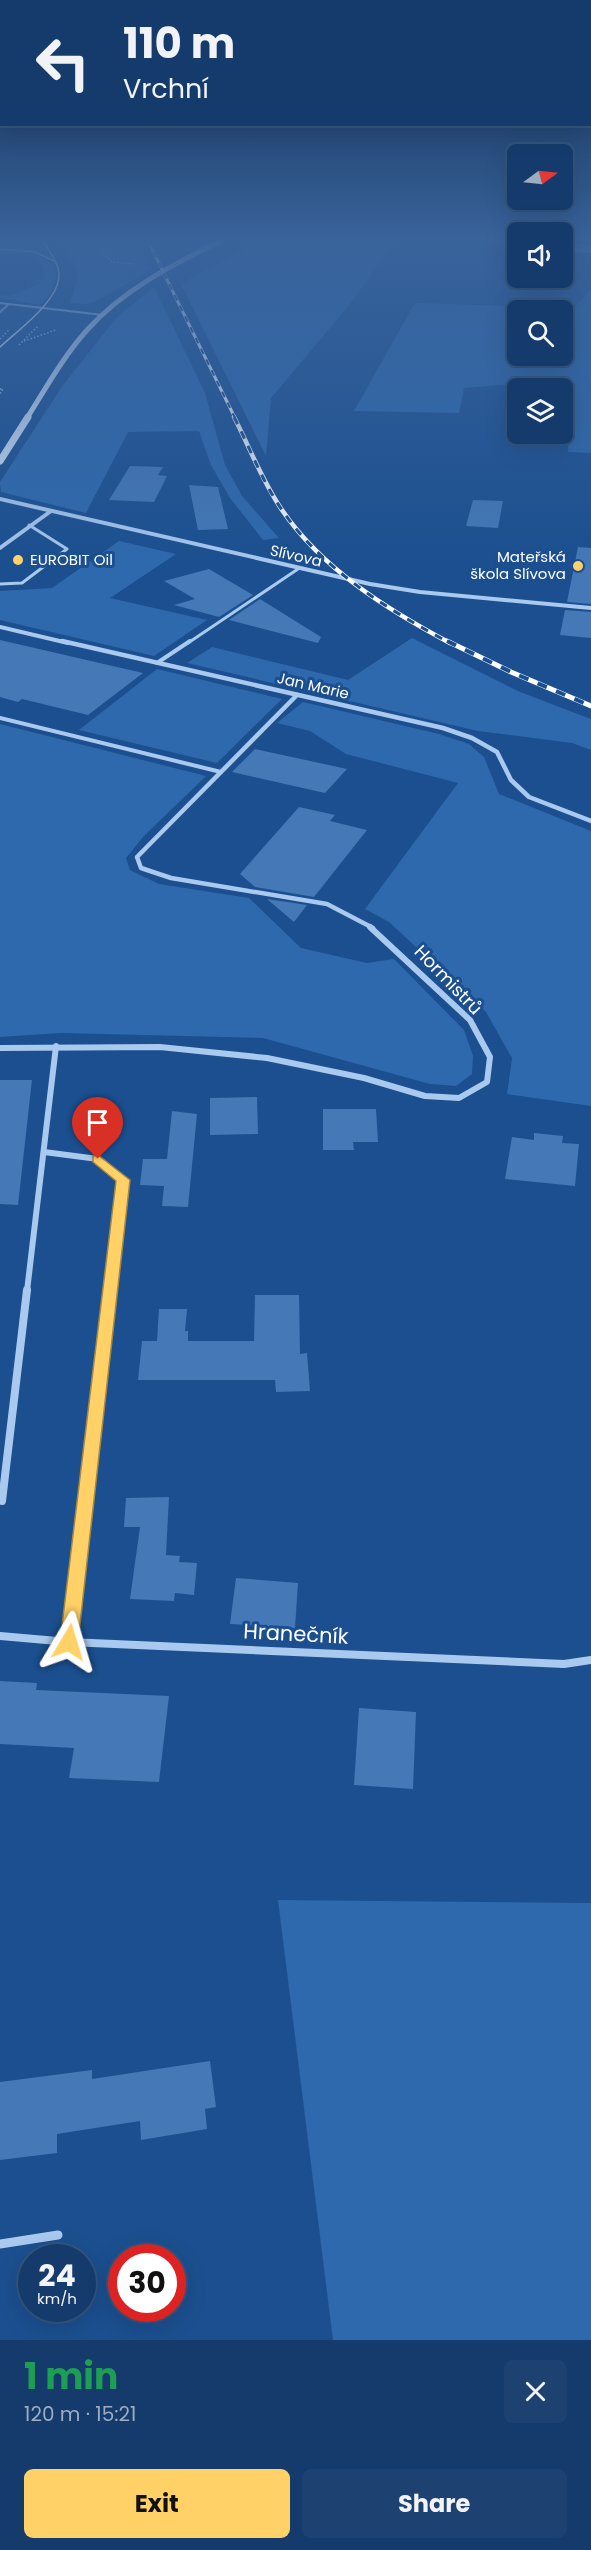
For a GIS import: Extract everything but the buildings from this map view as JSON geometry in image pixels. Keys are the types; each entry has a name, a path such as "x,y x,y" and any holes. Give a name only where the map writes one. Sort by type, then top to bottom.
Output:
{"main road":[{"path":"0,461 73,350"}],"street":[{"name":"Slívova","path":"0,499 298,569 410,591 591,608"},
{"path":"0,548 51,511"},
{"name":"Jan Marie","path":"0,627 472,738 497,752 511,780 529,797 591,821"},
{"name":"Hormistrů","path":"0,1048 160,1047 267,1058 364,1078 425,1096 459,1098 487,1082 490,1057 470,1020 377,930 327,904 171,878 141,868 137,857 297,695"},
{"path":"1,1501 56,1046"},
{"path":"44,1152 98,1159 123,1180 69,1642"},
{"name":"Hranečník","path":"0,1636 69,1642 564,1664 591,1660"},
{"path":"0,2244 58,2235"}],"lane":[{"path":"0,584 22,583 67,549 29,525"},
{"path":"157,663 298,569"},
{"path":"0,717 221,772"}],"path":[{"path":"0,389 3,389 0,394"}],"shaded area":[{"path":"91,350 184,350 205,393 225,465 242,496 279,538 263,540 230,498 211,465 199,431 128,432 86,513 1,492 0,482 63,385"},
{"path":"214,350 311,350 271,398 266,456"},
{"path":"388,350 507,350 507,366 573,366 573,350 591,350 591,453 568,452 568,444 573,444 573,378 507,378 507,385 464,388 459,413 354,411"},
{"path":"119,541 176,554 110,598 207,620 154,656 0,620 0,591 52,588"},
{"path":"412,638 520,692 591,719 591,750 572,743 478,731 187,663 212,647 348,680"},
{"path":"157,669 282,699 217,763 79,730"},
{"path":"303,702 439,734 469,744 484,757 499,794 591,831 591,1106 507,1094 512,1058 486,1012 389,922 365,909 458,783 346,754 310,731 277,723"},
{"path":"0,724 206,776 144,836 126,858 130,870 159,884 249,898 301,948 367,963 394,959 464,1030 473,1056 472,1074 456,1086 430,1084 263,1038 61,1033 0,1037"},
{"path":"278,1900 591,1903 591,2340 333,2340"}],"railway":[{"path":"202,350 235,418"},
{"path":"234,417 275,499 316,551 380,602 450,643"},
{"path":"447,641 511,672 591,706"}],"place":[{"name":"EUROBIT Oil","path":"18,560"},
{"name":"Mateřská škola Slívova","path":"578,566"}],"route":[{"path":"69,1642 123,1180 98,1159"}]}
